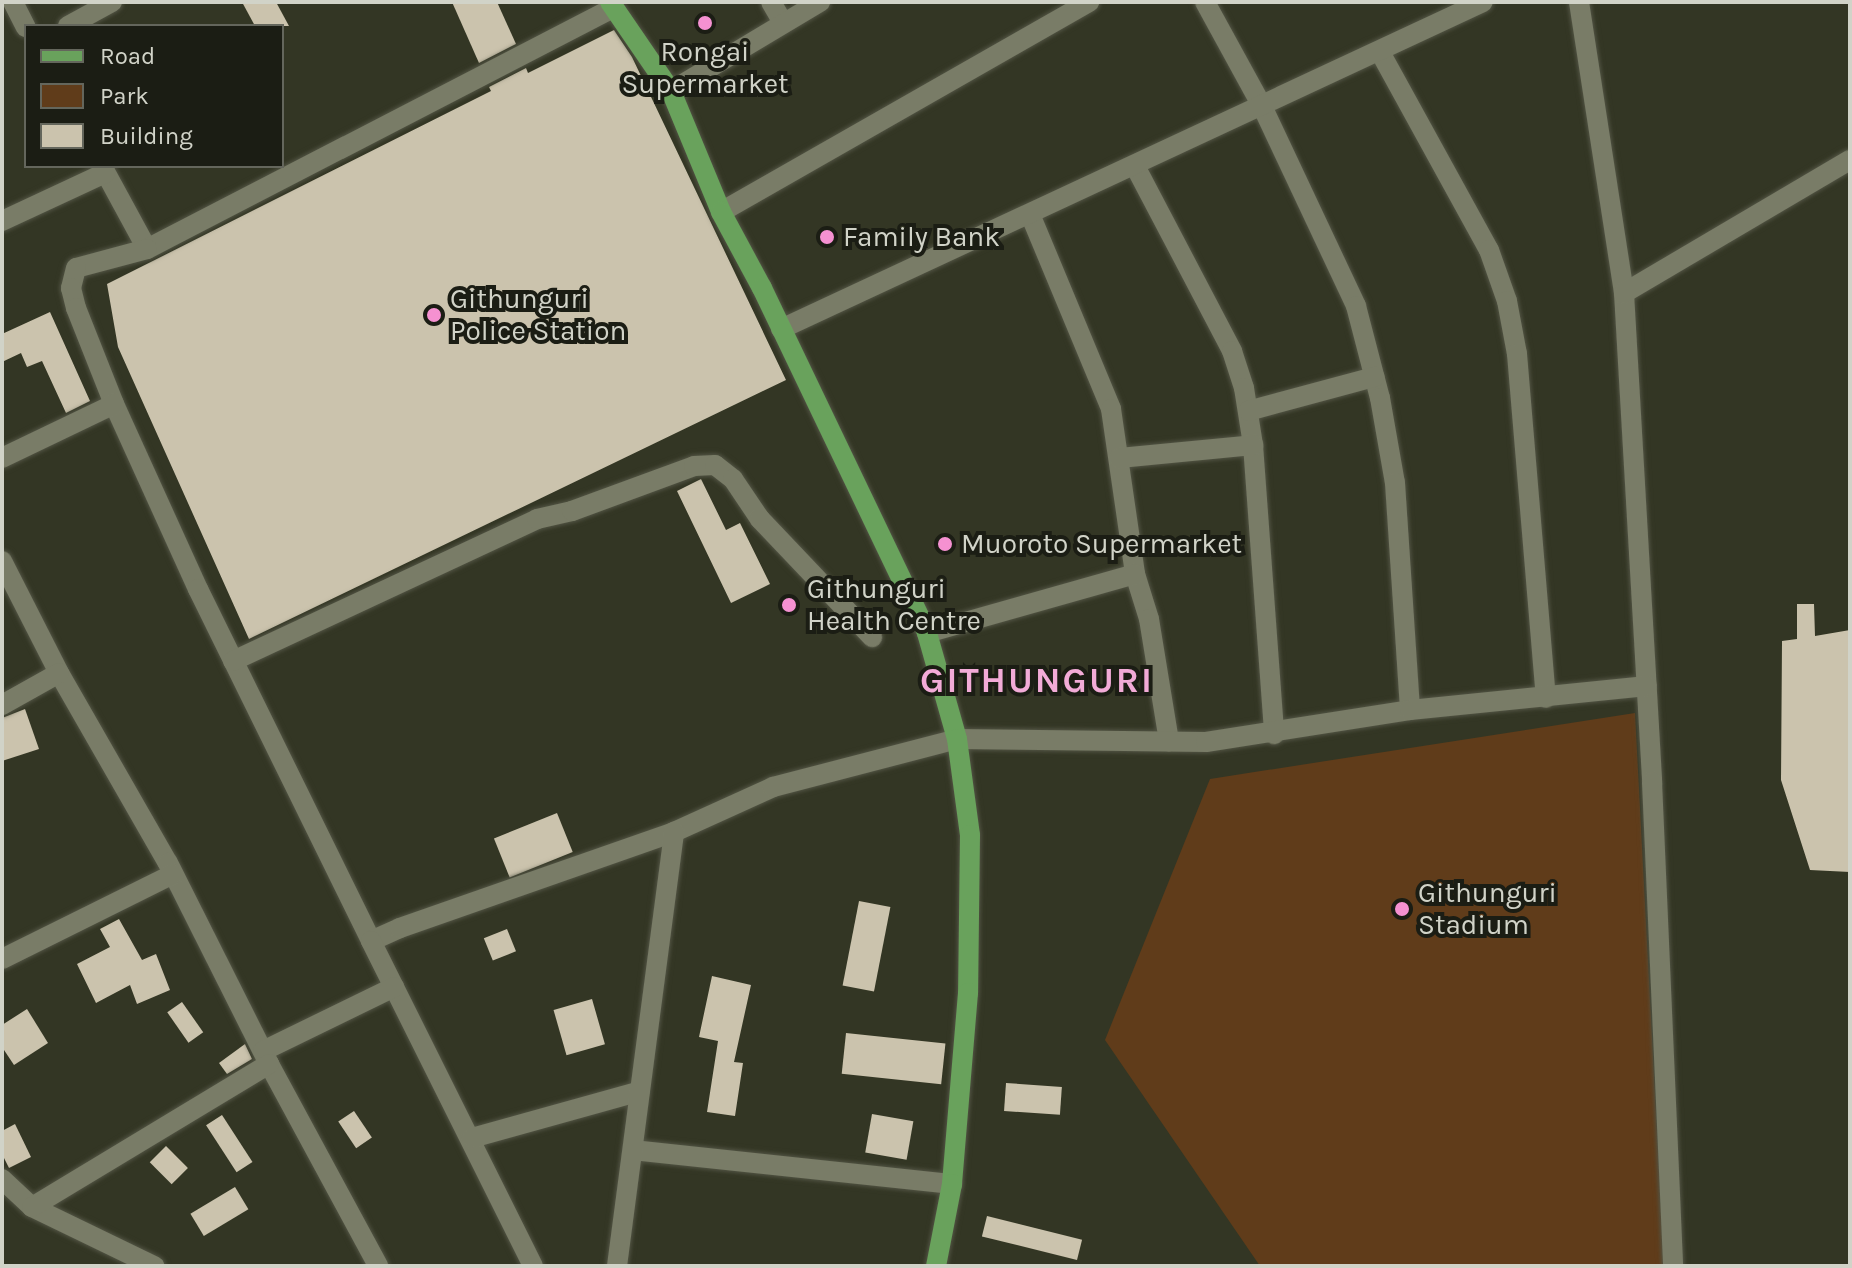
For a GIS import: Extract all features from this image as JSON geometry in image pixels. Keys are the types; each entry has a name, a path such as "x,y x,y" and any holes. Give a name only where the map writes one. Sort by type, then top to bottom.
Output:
{"main road":[{"path":"612,5 671,91 721,212 781,329 927,633 957,739 970,835 968,993 952,1184 936,1266"}],"street":[{"path":"13,2 24,24"},
{"path":"72,24 112,2"},
{"path":"771,2 783,23"},
{"path":"671,91 820,2"},
{"path":"721,212 1089,2"},
{"path":"1205,2 1262,106 1356,306 1395,483 1410,710"},
{"path":"781,329 1483,2"},
{"path":"1579,2 1624,293 1647,686 1673,1266"},
{"path":"533,1266 233,661 114,404 71,288 76,268 147,249 612,5"},
{"path":"1380,52 1489,250 1507,301 1517,354 1546,698"},
{"path":"1624,293 1850,160"},
{"path":"1135,166 1232,351 1248,411 1274,734"},
{"path":"2,221 103,169 147,249"},
{"path":"1030,214 1111,409 1135,574 1149,619 1169,741"},
{"path":"1248,411 1374,377"},
{"path":"2,458 114,404"},
{"path":"1119,458 1253,445"},
{"path":"233,661 537,519 572,511 694,466 715,465 733,479 760,519 872,637"},
{"path":"2,561 59,673 173,874 266,1058 378,1266"},
{"path":"927,633 1135,574"},
{"path":"2,705 59,673"},
{"path":"371,941 400,928 674,832 773,787 957,739 1206,742 1274,734 1410,710 1647,686"},
{"path":"617,1266 674,832"},
{"path":"2,959 173,874"},
{"path":"32,1207 266,1058 394,987"},
{"path":"472,1138 640,1091"},
{"path":"633,1150 952,1184"},
{"path":"2,1179 32,1207 154,1266"}],"green space":[{"name":"Githunguri Stadium","path":"1635,713 1664,1266 1260,1266 1105,1040 1210,779"}],"building":[{"path":"242,2 276,2 289,26 284,24 254,24"},
{"path":"452,2 497,2 516,44 479,63"},
{"name":"Githunguri Police Station","path":"614,30 632,57 786,380 249,639 118,347 107,284 491,91 489,87 526,68 528,73"},
{"path":"50,312 90,401 66,413 42,361 27,367 21,353 2,362 2,334"},
{"path":"701,479 726,530 740,523 770,584 731,603 677,491"},
{"path":"1797,604 1814,604 1815,636 1850,630 1850,872 1810,870 1781,780 1782,641 1797,639"},
{"path":"25,709 39,749 2,761 2,718"},
{"path":"557,813 573,852 510,877 494,838"},
{"path":"859,901 890,907 874,992 843,985"},
{"path":"119,919 142,960 156,954 170,990 137,1004 130,985 96,1003 77,964 110,947 100,929"},
{"path":"507,929 516,951 493,961 484,938"},
{"path":"712,976 751,985 734,1062 743,1063 735,1116 707,1112 718,1041 699,1037"},
{"path":"592,999 605,1044 567,1055 554,1010"},
{"path":"182,1002 203,1032 188,1043 167,1012"},
{"path":"27,1009 48,1043 14,1065 2,1047 2,1025"},
{"path":"846,1033 945,1043 941,1084 842,1074"},
{"path":"245,1044 252,1059 227,1074 219,1063"},
{"path":"1006,1083 1062,1087 1060,1115 1004,1111"},
{"path":"354,1111 372,1138 356,1148 338,1122"},
{"path":"872,1114 913,1121 907,1160 865,1152"},
{"path":"222,1115 252,1162 237,1172 206,1125"},
{"path":"15,1124 31,1157 9,1168 2,1154 2,1131"},
{"path":"166,1146 188,1168 172,1184 150,1162"},
{"path":"235,1187 248,1209 204,1236 190,1214"},
{"path":"987,1216 1082,1240 1077,1260 982,1236"}],"place":[{"name":"Rongai Supermarket","path":"705,23"},
{"name":"Family Bank","path":"827,237"},
{"name":"Githunguri Police Station","path":"434,315"},
{"name":"Muoroto Supermarket","path":"945,544"},
{"name":"Githunguri Health Centre","path":"789,605"},
{"name":"Githunguri Stadium","path":"1402,909"}],"district":[{"name":"GITHUNGURI","path":"1037,681"}]}
